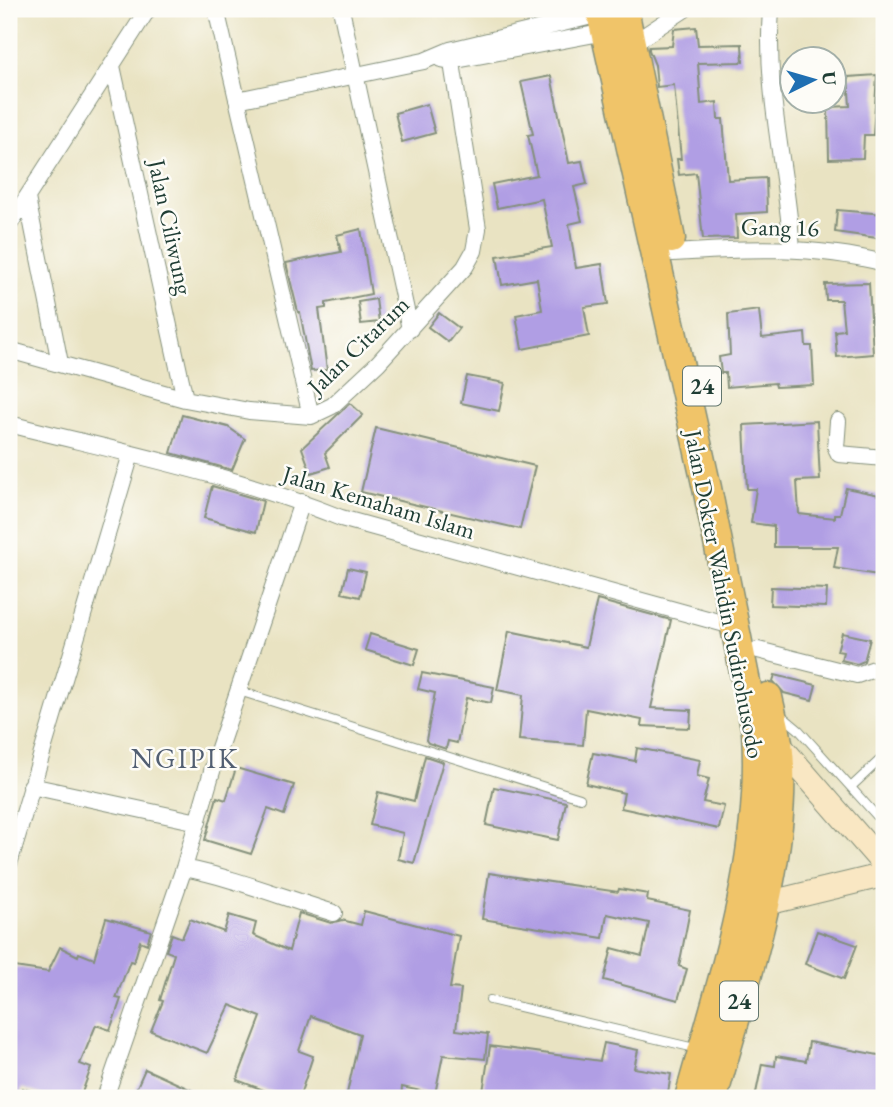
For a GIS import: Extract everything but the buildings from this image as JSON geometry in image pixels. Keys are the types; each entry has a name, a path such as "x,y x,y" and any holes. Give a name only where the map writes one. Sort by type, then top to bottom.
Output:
{"highway":[{"name":"Jalan Dokter Wahidin Sudirohusodo","path":"616,21 673,253 770,705 767,738 758,770 753,846 753,906 713,1098"},
{"name":"Jalan Dokter Wahidin Sudirohusodo","path":"616,21 736,627 767,738"},
{"name":"Jalan Dokter Wahidin Sudirohusodo","path":"689,1098 702,1050 753,906"}],"main road":[{"path":"767,738 884,864"},
{"path":"753,906 884,875"}],"street":[{"path":"9,225 148,9"},
{"path":"216,9 312,416"},
{"path":"341,9 410,329"},
{"path":"237,100 354,73 685,9"},
{"path":"771,9 770,89 787,192 792,249"},
{"name":"Jalan Citarum","path":"9,350 185,399 249,411 312,416 332,407 410,329 465,267 474,251 478,229 445,56"},
{"name":"Jalan Ciliwung","path":"112,66 185,399"},
{"path":"27,198 60,363"},
{"name":"Gang 16","path":"673,253 739,248 792,249 833,251 884,262"},
{"path":"838,421 836,452 884,458"},
{"name":"Jalan Kemaham Islam","path":"9,424 131,454 302,502 341,519 736,627"},
{"path":"9,864 131,454"},
{"path":"105,1098 184,868 302,502"},
{"path":"758,650 857,675 880,667 884,661"},
{"path":"31,786 198,822"},
{"path":"184,868 227,876 252,888 334,913"}],"lane":[{"path":"239,691 580,798"},
{"path":"770,705 799,730 884,824"},
{"path":"851,787 884,756"},
{"path":"490,1000 702,1050"}],"district":[{"name":"NGIPIK","path":"185,758"}]}
